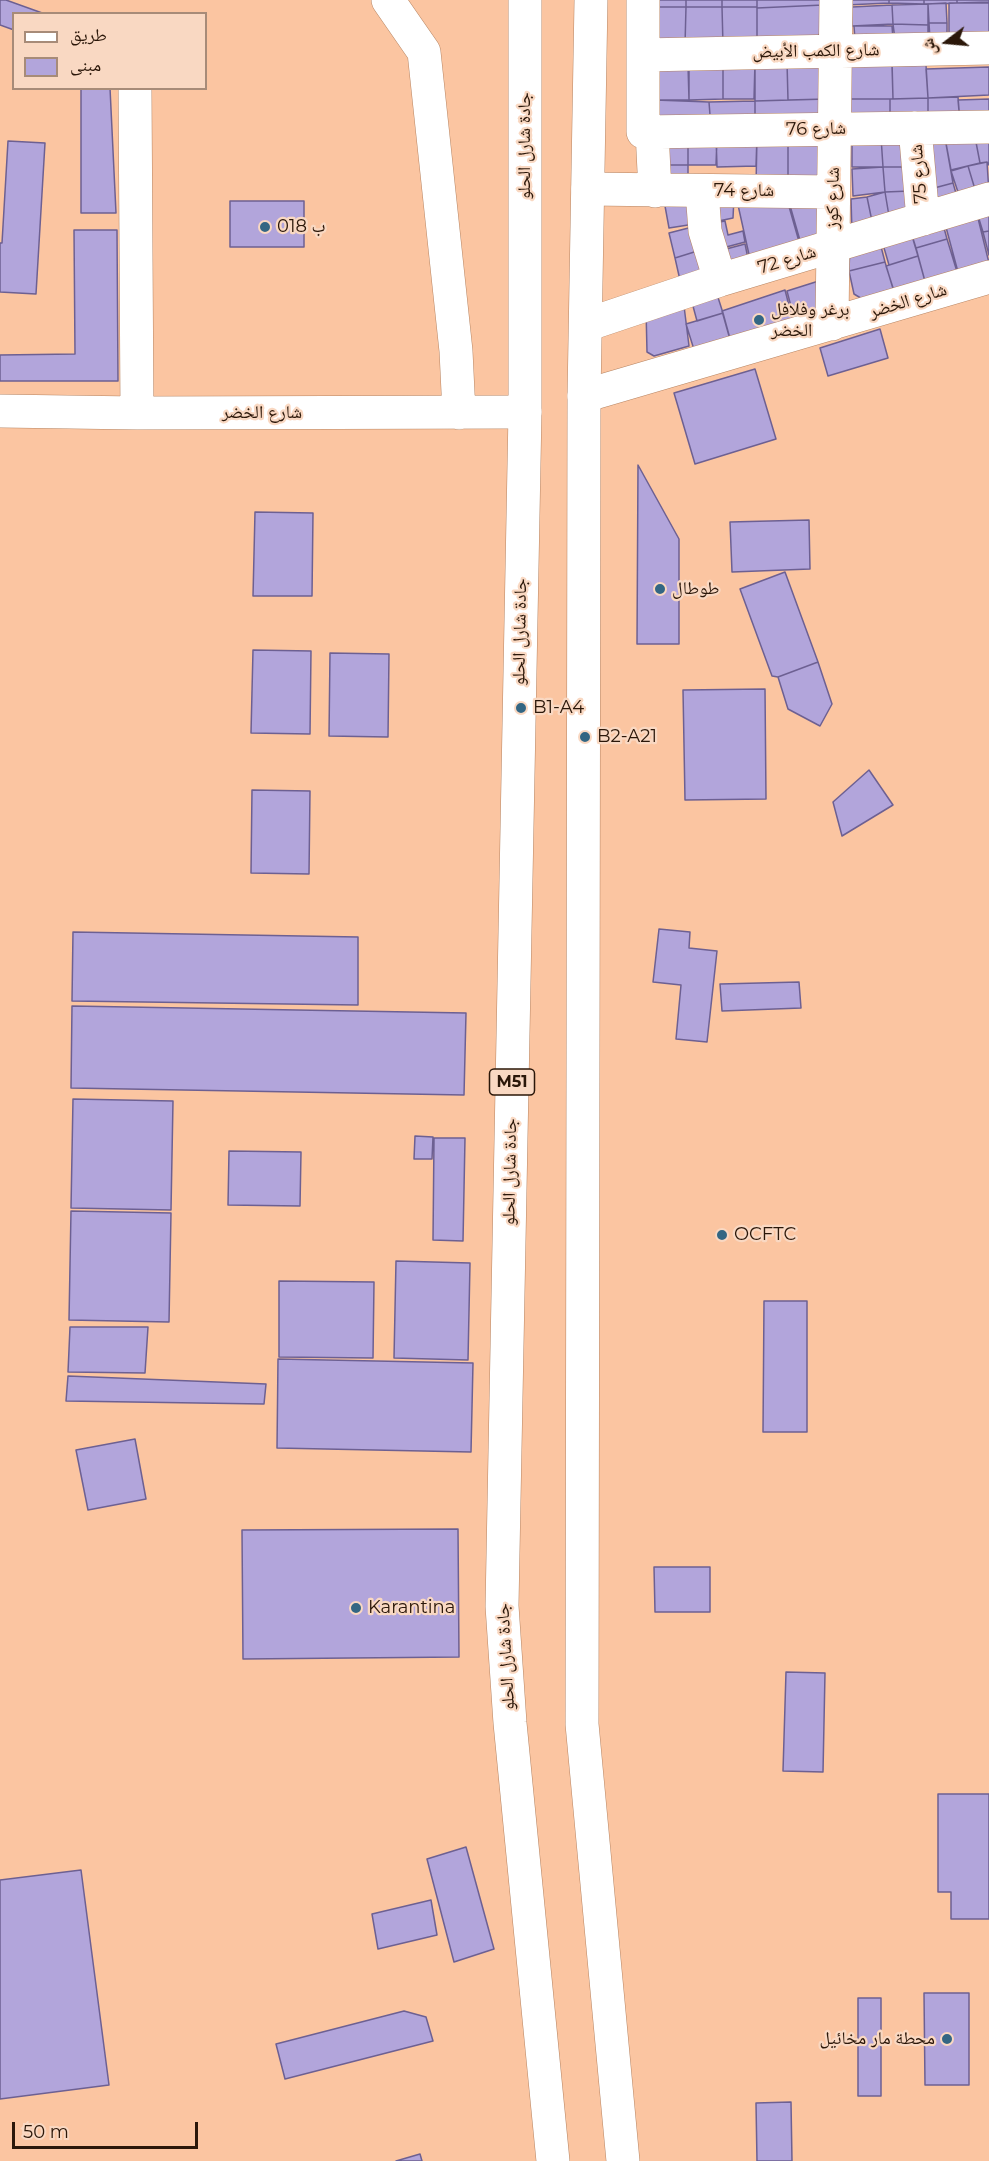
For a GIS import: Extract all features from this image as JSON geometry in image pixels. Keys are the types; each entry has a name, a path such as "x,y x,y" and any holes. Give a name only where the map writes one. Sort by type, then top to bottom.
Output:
{"main road":[{"path":"388,0 424,52 456,351 459,413"},
{"name":"جادة شارل الحلو","path":"525,0 525,412 502,1606 511,1734 553,2161"},
{"path":"591,0 584,396 582,1724 623,2161"},
{"path":"643,0 643,55 655,191"},
{"name":"شارع كوز","path":"832,324 836,0"},
{"name":"شارع الكمب الأبيض","path":"643,55 989,48"},
{"path":"135,90 137,413"},
{"name":"شارع 76","path":"648,132 989,127"},
{"name":"شارع 75","path":"915,128 923,219"},
{"name":"شارع 74","path":"588,189 833,192"},
{"path":"702,191 705,231 720,280"},
{"name":"شارع 72","path":"586,325 720,280 989,199"},
{"name":"شارع الخضر","path":"584,396 989,277"},
{"name":"شارع الخضر","path":"0,411 525,412"}],"building":[{"path":"0,0 39,12 12,12 12,29 0,25"},
{"path":"658,0 686,0 686,7 658,7"},
{"path":"686,0 722,0 722,7 686,7"},
{"path":"722,0 757,0 757,7 722,7"},
{"path":"757,0 823,0 823,5 757,8"},
{"path":"846,0 889,0 889,3 846,5"},
{"path":"889,0 924,0 924,4 889,3"},
{"path":"924,0 957,0 957,3 924,4"},
{"path":"957,0 989,0 989,2 957,3"},
{"path":"946,3 947,23 929,23 928,4"},
{"path":"949,3 989,3 989,40 949,39"},
{"path":"928,4 928,25 893,24 892,5"},
{"path":"823,5 822,31 813,42 757,45 757,8"},
{"path":"892,5 893,24 852,26 852,7"},
{"path":"658,7 686,7 685,45 658,45"},
{"path":"686,7 722,7 723,45 685,45"},
{"path":"722,7 757,7 757,45 723,45"},
{"path":"929,23 947,23 947,38 930,39"},
{"path":"893,24 928,25 928,39 895,39"},
{"path":"854,26 892,26 893,39 855,40"},
{"path":"892,61 893,99 849,99 848,63"},
{"path":"723,62 723,99 689,100 689,65"},
{"path":"723,62 755,62 754,99 723,99"},
{"path":"755,62 787,62 788,100 755,101"},
{"path":"787,62 818,63 827,99 788,100"},
{"path":"653,65 688,65 689,100 653,100"},
{"path":"926,65 928,98 893,99 892,66"},
{"path":"989,67 989,95 928,98 926,69"},
{"path":"81,90 110,90 116,213 81,213"},
{"path":"958,97 960,122 928,122 928,98"},
{"path":"928,98 928,122 890,123 890,99"},
{"path":"827,99 825,125 755,127 755,101"},
{"path":"849,99 890,99 890,123 850,124"},
{"path":"989,99 989,122 960,122 958,100"},
{"path":"655,100 709,102 711,128 656,129"},
{"path":"755,101 755,127 711,128 709,102"},
{"path":"788,135 827,135 825,186 788,187"},
{"path":"788,135 788,187 756,186 757,136"},
{"path":"716,136 757,136 756,166 717,167"},
{"path":"881,137 883,167 852,167 852,138"},
{"path":"881,137 909,137 910,167 883,167"},
{"path":"975,137 989,137 989,165 987,162 980,163"},
{"path":"975,137 980,163 951,170 945,138"},
{"path":"717,138 716,165 688,165 688,141"},
{"path":"945,138 953,183 923,191 920,139"},
{"path":"8,141 45,143 36,294 0,292 0,243 2,243"},
{"path":"657,141 688,141 688,165 659,165"},
{"path":"987,162 989,193 977,196 968,166"},
{"path":"659,165 688,165 688,188"},
{"path":"968,166 977,196 961,201 951,171"},
{"path":"883,167 885,192 853,196 852,169"},
{"path":"883,167 910,167 910,191 885,192"},
{"path":"953,183 958,200 926,210 923,191"},
{"path":"910,191 916,214 890,222 885,192"},
{"path":"885,192 890,222 873,226 867,197"},
{"path":"699,194 701,223 669,228 663,195"},
{"path":"787,195 827,196 826,245 803,251"},
{"path":"736,196 786,196 802,252 752,268"},
{"path":"706,197 734,197 733,218 709,223"},
{"path":"867,197 873,226 852,233 851,199"},
{"path":"230,201 304,201 304,247 230,247"},
{"path":"989,202 989,231 983,232 975,206"},
{"path":"975,206 989,263 958,272 943,216"},
{"path":"941,217 947,239 916,248 909,226"},
{"path":"725,221 728,235 743,231 745,242 715,250 709,224"},
{"path":"700,225 707,248 675,258 669,233"},
{"path":"909,226 918,256 889,265 880,234"},
{"path":"74,230 117,230 118,381 0,381 0,355 75,354"},
{"path":"989,231 989,255 983,232"},
{"path":"878,235 885,262 849,271 850,243"},
{"path":"947,239 958,275 926,285 916,248"},
{"path":"745,244 750,268 723,276 715,252"},
{"path":"707,248 716,279 682,289 675,258"},
{"path":"918,256 926,285 895,294 886,266"},
{"path":"885,262 894,292 864,300 854,294 849,271"},
{"path":"825,279 817,315 795,322 787,291"},
{"path":"715,288 723,313 697,321 690,295"},
{"path":"785,290 794,325 731,343 722,311"},
{"path":"683,298 689,346 654,356 647,352 646,309"},
{"path":"723,313 732,346 696,356 686,324"},
{"path":"880,329 888,358 828,376 820,348"},
{"path":"755,369 776,439 695,464 674,393"},
{"path":"638,465 679,539 679,644 637,644"},
{"path":"255,512 313,513 312,596 253,596"},
{"path":"809,520 810,569 732,572 730,522"},
{"path":"785,572 818,662 778,677 772,676 740,589"},
{"path":"253,650 311,651 310,734 251,733"},
{"path":"330,653 389,654 388,737 329,736"},
{"path":"818,662 832,704 820,726 788,709 778,677"},
{"path":"765,689 766,799 685,800 683,690"},
{"path":"869,770 893,805 842,836 833,802"},
{"path":"252,790 310,791 309,874 251,873"},
{"path":"659,929 690,932 689,948 717,951 707,1042 676,1039 681,985 653,982"},
{"path":"73,932 358,937 358,1005 72,1001"},
{"path":"799,982 801,1008 722,1011 720,984"},
{"path":"72,1006 466,1013 464,1095 71,1088"},
{"path":"73,1099 173,1101 171,1210 71,1208"},
{"path":"415,1136 433,1137 432,1159 414,1159"},
{"path":"434,1138 465,1138 463,1241 433,1240"},
{"path":"229,1151 301,1152 300,1206 228,1205"},
{"path":"71,1211 171,1213 169,1322 69,1320"},
{"path":"396,1261 470,1263 468,1360 394,1358"},
{"path":"279,1281 374,1282 373,1358 279,1357"},
{"path":"764,1301 807,1301 807,1432 763,1432"},
{"path":"70,1327 148,1327 145,1373 68,1372"},
{"path":"278,1359 473,1363 471,1452 277,1448"},
{"path":"68,1376 266,1384 264,1404 66,1401"},
{"path":"135,1439 146,1499 88,1510 76,1450"},
{"path":"458,1529 459,1657 243,1659 242,1530"},
{"path":"654,1567 710,1567 710,1612 655,1612"},
{"path":"786,1672 825,1673 823,1772 783,1771"},
{"path":"938,1794 989,1794 989,1919 951,1919 951,1892 938,1892"},
{"path":"466,1847 494,1949 454,1962 427,1859"},
{"path":"81,1870 109,2085 0,2099 0,1880"},
{"path":"431,1900 437,1935 378,1949 372,1914"},
{"name":"محطة مار مخائيل","path":"924,1993 969,1993 969,2085 925,2085"},
{"path":"858,1998 881,1998 881,2096 858,2096"},
{"path":"404,2011 426,2017 433,2041 285,2079 276,2044"},
{"path":"791,2102 792,2161 757,2161 756,2103"},
{"path":"420,2154 422,2161 396,2161"}],"place":[{"name":"ب 018","path":"265,227"},
{"name":"برغر وفلافل الخضر","path":"759,320"},
{"name":"طوطال","path":"660,589"},
{"name":"B1-A4","path":"521,708"},
{"name":"B2-A21","path":"585,737"},
{"name":"OCFTC","path":"722,1235"},
{"name":"Karantina","path":"356,1608"},
{"name":"محطة مار مخائيل","path":"947,2039"}]}
